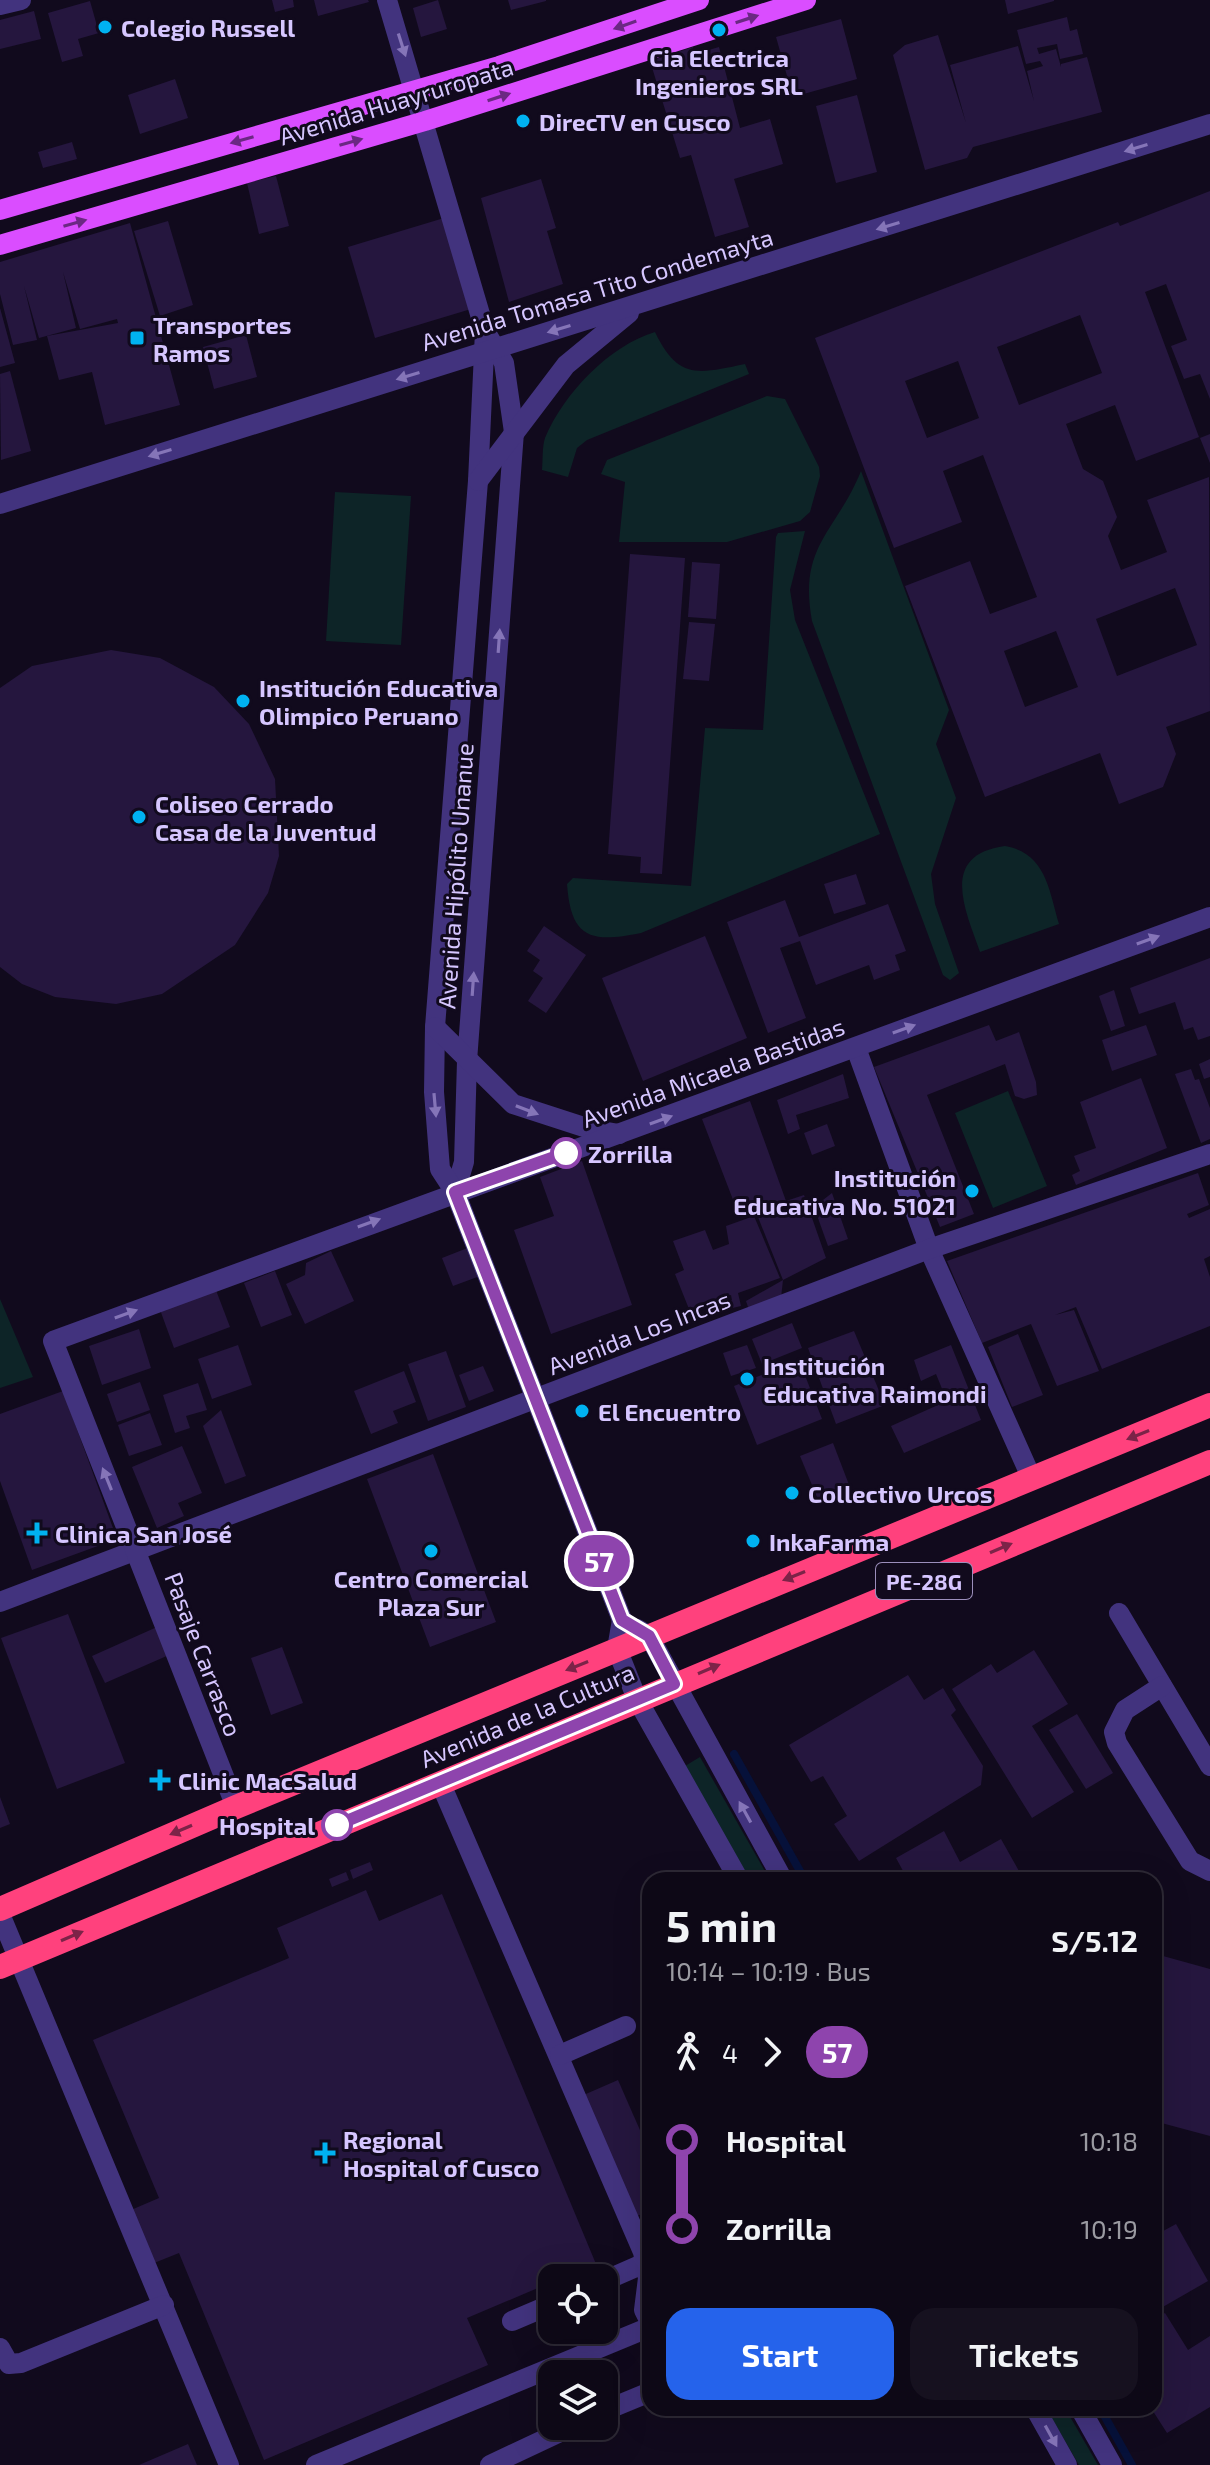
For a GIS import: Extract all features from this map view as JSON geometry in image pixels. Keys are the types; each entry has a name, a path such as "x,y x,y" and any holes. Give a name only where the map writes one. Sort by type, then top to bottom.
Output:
{"highway":[{"name":"Avenida de la Cultura","path":"0,1911 236,1807 1210,1405"},
{"name":"Avenida de la Cultura","path":"10,1962 1210,1462"}],"main road":[{"name":"Avenida Huayruropata","path":"0,210 416,91 699,0"},
{"name":"Avenida Huayruropata","path":"0,245 425,121 806,0"}],"street":[{"path":"0,5 21,0"},
{"name":"Avenida Hipólito Unanue","path":"387,0 490,350 507,376 514,432 467,1061 464,1162 455,1192"},
{"name":"Avenida Tomasa Tito Condemayta","path":"0,504 1210,124"},
{"path":"478,481 566,365 587,344 642,304"},
{"name":"Avenida Hipólito Unanue","path":"490,350 435,1027 434,1092 440,1169 455,1192 533,1400 622,1620"},
{"name":"Avenida Micaela Bastidas","path":"53,1341 1210,917"},
{"path":"435,1027 513,1104 528,1112 622,1134"},
{"path":"856,1048 929,1249 1032,1479"},
{"name":"Avenida Los Incas","path":"0,1602 929,1249 1210,1154"},
{"name":"Pasaje Carrasco","path":"53,1341 236,1807"},
{"path":"1119,1613 1210,1766"},
{"path":"734,1872 637,1699 617,1649 622,1620 649,1636 779,1872"},
{"path":"1162,1686 1125,1710 1114,1732 1117,1743 1190,1861 1210,1871"},
{"path":"440,1782 560,2055 642,2252"},
{"path":"0,1911 10,1962 164,2305 229,2465"},
{"path":"560,2055 626,2026"},
{"path":"618,2275 642,2266"},
{"path":"0,2348 9,2364 21,2363 164,2305"},
{"path":"512,2321 538,2310"},
{"path":"316,2465 642,2328"},
{"path":"618,2405 642,2395"},
{"path":"1039,2416 1067,2465"},
{"path":"1084,2416 1112,2465"},
{"path":"490,2465 543,2440"}],"green space":[{"path":"655,332 672,359 681,366 702,371 745,364 749,374 587,440 577,448 568,477 542,470 545,438 576,388 621,348"},
{"path":"767,396 785,399 819,467 820,476 810,512 800,521 727,542 619,542 625,482 601,474 607,460"},
{"path":"861,471 949,710 936,744 956,798 931,874 935,904 959,973 950,980 943,975 812,621 809,595 815,556"},
{"path":"335,492 411,496 401,645 326,641"},
{"path":"805,531 790,590 795,620 880,834 641,933 609,937 587,933 573,916 569,902 567,884 573,878 691,886 705,728 763,730 776,537 778,533"},
{"path":"1005,846 1029,856 1044,875 1059,924 980,952 964,903 964,873 971,861 984,851"},
{"path":"1008,1091 1047,1186 993,1208 955,1113"},
{"path":"0,1299 33,1377 0,1388"},
{"path":"700,1757 765,1872 744,1872 685,1766"},
{"path":"1051,2416 1070,2416 1098,2465 1079,2465"}],"building":[{"path":"272,0 293,0 294,7 275,12"},
{"path":"314,0 368,0 369,2 318,16"},
{"path":"438,0 447,29 421,37 413,8"},
{"path":"508,0 546,0 546,1 511,10"},
{"path":"1005,0 1054,0 1054,1 1008,14"},
{"path":"90,1 99,33 78,39 83,56 62,62 48,13"},
{"path":"34,11 41,39 0,49 0,20"},
{"path":"1067,17 1070,31 1077,29 1083,54 1060,59 1057,44 1037,48 1039,54 1056,49 1061,67 1061,64 1087,57 1102,112 973,147 967,158 925,170 893,55 905,45 938,35 966,123 950,65 1018,46 1034,101 1027,71 1043,66 1040,61 1026,64 1017,30"},
{"path":"841,19 857,79 793,97 776,37"},
{"path":"693,47 695,54 719,47 740,128 770,119 783,164 734,179 749,227 715,237 691,155 680,158 650,61"},
{"path":"175,79 188,118 140,134 128,95"},
{"path":"857,95 877,172 836,183 816,106"},
{"path":"72,142 77,159 43,168 38,152"},
{"path":"276,176 289,226 259,234 247,183"},
{"path":"541,179 556,228 547,231 563,284 509,302 481,198"},
{"path":"1210,191 1210,399 1200,374 1184,379 1171,346 1187,340 1166,284 1145,292 1199,437 1136,461 1115,405 1066,424 1083,469 1103,481 1117,517 1108,536 1121,570 1167,552 1147,500 1209,477 1210,711 1166,727 1176,754 1163,787 1119,804 1100,753 985,797 905,586 970,561 990,614 1037,597 983,455 943,471 962,522 894,548 815,338 1118,222 1120,226","holes":["1080,315 1102,373 1019,405 997,347","958,361 979,418 927,438 905,381","1175,588 1197,645 1117,676 1096,619","1056,631 1078,687 1025,707 1004,651"]},
{"path":"444,218 471,309 375,338 348,247"},
{"path":"168,221 193,305 160,316 134,231"},
{"path":"130,223 180,405 105,425 92,372 59,380 47,336 118,323 117,319 80,329 63,272 76,328 39,338 24,286 37,340 13,345 0,294 0,262"},
{"path":"0,308 15,363 0,367"},
{"path":"246,335 257,377 214,389 203,347"},
{"path":"10,371 31,451 1,460 0,374"},
{"path":"1210,434 1210,463 1200,438"},
{"path":"630,554 685,558 662,874 640,873 641,857 608,854"},
{"path":"692,562 720,564 716,619 688,617"},
{"path":"689,622 715,624 709,681 683,679"},
{"name":"Coliseo Cerrado Casa de la Juventud","path":"111,650 160,658 214,687 249,724 275,779 279,856 268,893 235,945 162,994 116,1004 55,997 22,984 0,967 0,688 32,666"},
{"path":"856,874 866,904 834,914 824,884"},
{"path":"785,900 799,937 888,904 906,951 895,955 900,970 874,980 869,965 816,985 800,941 780,948 806,1018 768,1033 727,922"},
{"path":"544,926 586,955 546,1013 528,1001 543,978 533,971 540,960 527,951"},
{"path":"705,936 747,1038 643,1081 602,978"},
{"path":"1210,958 1210,1036 1198,1040 1193,1027 1184,1030 1175,1002 1139,1014 1130,988"},
{"path":"1114,990 1125,1026 1111,1031 1099,996"},
{"path":"989,1025 996,1041 1019,1032 1036,1082 1037,1095 1024,1099 1015,1096 1005,1064 927,1095 974,1214 940,1227 874,1067"},
{"path":"1146,1025 1157,1055 1112,1071 1102,1040"},
{"path":"1210,1059 1210,1077 1204,1079 1199,1064"},
{"path":"1191,1069 1195,1080 1199,1079 1210,1108 1210,1139 1201,1143 1175,1074"},
{"path":"843,1074 849,1098 796,1115 800,1129 788,1134 777,1100"},
{"path":"1141,1078 1167,1148 1076,1185 1072,1175 1080,1171 1074,1156 1096,1148 1080,1102"},
{"path":"750,1101 786,1201 804,1195 826,1258 783,1280 756,1212 740,1218 702,1119"},
{"path":"827,1124 835,1146 812,1155 804,1133"},
{"path":"582,1161 632,1305 551,1334 514,1230 554,1216 540,1177"},
{"path":"1198,1173 1209,1205 1187,1214 1189,1218 1210,1209 1210,1256 1204,1259 1210,1277 1210,1326 1102,1369 1076,1307 1055,1315 1074,1310 1099,1371 1057,1386 1031,1324 982,1343 947,1261"},
{"path":"832,1193 848,1239 828,1246 814,1207"},
{"path":"754,1216 780,1278 738,1293 741,1306 724,1310 721,1305 732,1300 731,1295 689,1309 675,1274 684,1270 673,1241 705,1230 713,1250 729,1244 726,1226"},
{"path":"470,1247 480,1276 453,1286 442,1258"},
{"path":"331,1251 354,1301 305,1324 286,1284 305,1275 306,1263"},
{"path":"275,1271 292,1315 261,1327 244,1283"},
{"path":"783,1280 781,1298 749,1310 746,1301"},
{"path":"214,1285 230,1327 174,1348 159,1307"},
{"path":"792,1323 802,1348 762,1364 752,1339"},
{"path":"139,1329 151,1368 102,1385 89,1346"},
{"path":"854,1331 885,1405 836,1424 808,1348"},
{"path":"1018,1334 1043,1395 1012,1407 988,1347"},
{"path":"238,1345 252,1385 212,1399 198,1359"},
{"path":"747,1345 756,1368 731,1376 723,1353"},
{"path":"951,1345 981,1420 904,1453 891,1426 947,1401 936,1374 921,1381 914,1360"},
{"path":"446,1351 466,1407 428,1421 408,1364"},
{"path":"799,1360 822,1419 757,1445 734,1386"},
{"path":"483,1366 494,1391 469,1401 459,1375"},
{"path":"404,1371 416,1402 393,1411 398,1423 371,1434 354,1391"},
{"path":"140,1382 150,1410 117,1422 107,1394"},
{"path":"198,1383 207,1410 186,1416 190,1428 175,1433 163,1395"},
{"path":"63,1391 117,1539 32,1570 0,1481 0,1414"},
{"path":"221,1410 246,1476 225,1484 203,1426"},
{"path":"150,1413 162,1445 129,1456 118,1425"},
{"path":"833,1443 851,1490 819,1502 800,1456"},
{"path":"182,1446 202,1493 178,1503 184,1516 157,1528 132,1467"},
{"name":"Centro Comercial Plaza Sur","path":"433,1454 496,1622 430,1647 367,1479"},
{"path":"68,1614 125,1763 57,1789 1,1638"},
{"path":"157,1627 169,1655 105,1683 92,1656"},
{"path":"282,1647 303,1703 271,1715 251,1658"},
{"path":"1034,1650 1068,1704 1032,1726 1074,1792 1032,1818 952,1689 991,1664 997,1673"},
{"path":"908,1675 924,1700 943,1688 956,1710 951,1715 983,1766 981,1785 859,1861 834,1824 847,1816 823,1776 811,1782 789,1745"},
{"path":"1077,1714 1113,1773 1086,1789 1049,1730"},
{"path":"0,1797 10,1824 0,1828"},
{"path":"944,1831 960,1862 1001,1839 1020,1872 904,1872 896,1858"},
{"path":"370,1862 373,1870 353,1879 350,1870"},
{"path":"346,1872 349,1880 332,1887 329,1879"},
{"path":"366,1890 379,1921 442,1894 596,2264 538,2264 538,2288 467,2318 488,2365 264,2460 179,2253 154,2263 131,2210 159,2198 93,2040 289,1958 277,1928"},
{"path":"1163,1956 1210,1969 1210,2136 1162,2123"},
{"path":"618,2080 642,2135 642,2214 633,2218 579,2097"},
{"path":"1176,2224 1208,2281 1162,2307 1162,2232"},
{"path":"1165,2313 1188,2350 1210,2336 1210,2407 1167,2433 1156,2416 1162,2416 1162,2315"},
{"path":"188,2444 197,2465 139,2465"}],"waterway":[{"path":"734,1754 800,1872"},
{"path":"1104,2416 1132,2465"}],"bus line":[{"name":"57","path":"337,1825 674,1684 649,1636 622,1620 533,1400 455,1192 566,1153"}],"place":[{"name":"Colegio Russell","path":"105,27"},
{"name":"Cia Electrica Ingenieros SRL","path":"719,30"},
{"name":"DirecTV en Cusco","path":"523,121"},
{"name":"Transportes Ramos","path":"137,338"},
{"name":"Institución Educativa Olimpico Peruano","path":"243,701"},
{"name":"Coliseo Cerrado Casa de la Juventud","path":"139,817"},
{"name":"Zorrilla","path":"566,1153"},
{"name":"Institución Educativa No. 51021","path":"972,1191"},
{"name":"Institución Educativa Raimondi","path":"747,1379"},
{"name":"El Encuentro","path":"582,1411"},
{"name":"Collectivo Urcos","path":"792,1493"},
{"name":"Clinica San José","path":"37,1533"},
{"name":"InkaFarma","path":"753,1541"},
{"name":"Centro Comercial Plaza Sur","path":"431,1551"},
{"name":"Clinic MacSalud","path":"160,1780"},
{"name":"Hospital","path":"337,1825"},
{"name":"Regional Hospital of Cusco","path":"325,2153"}]}
